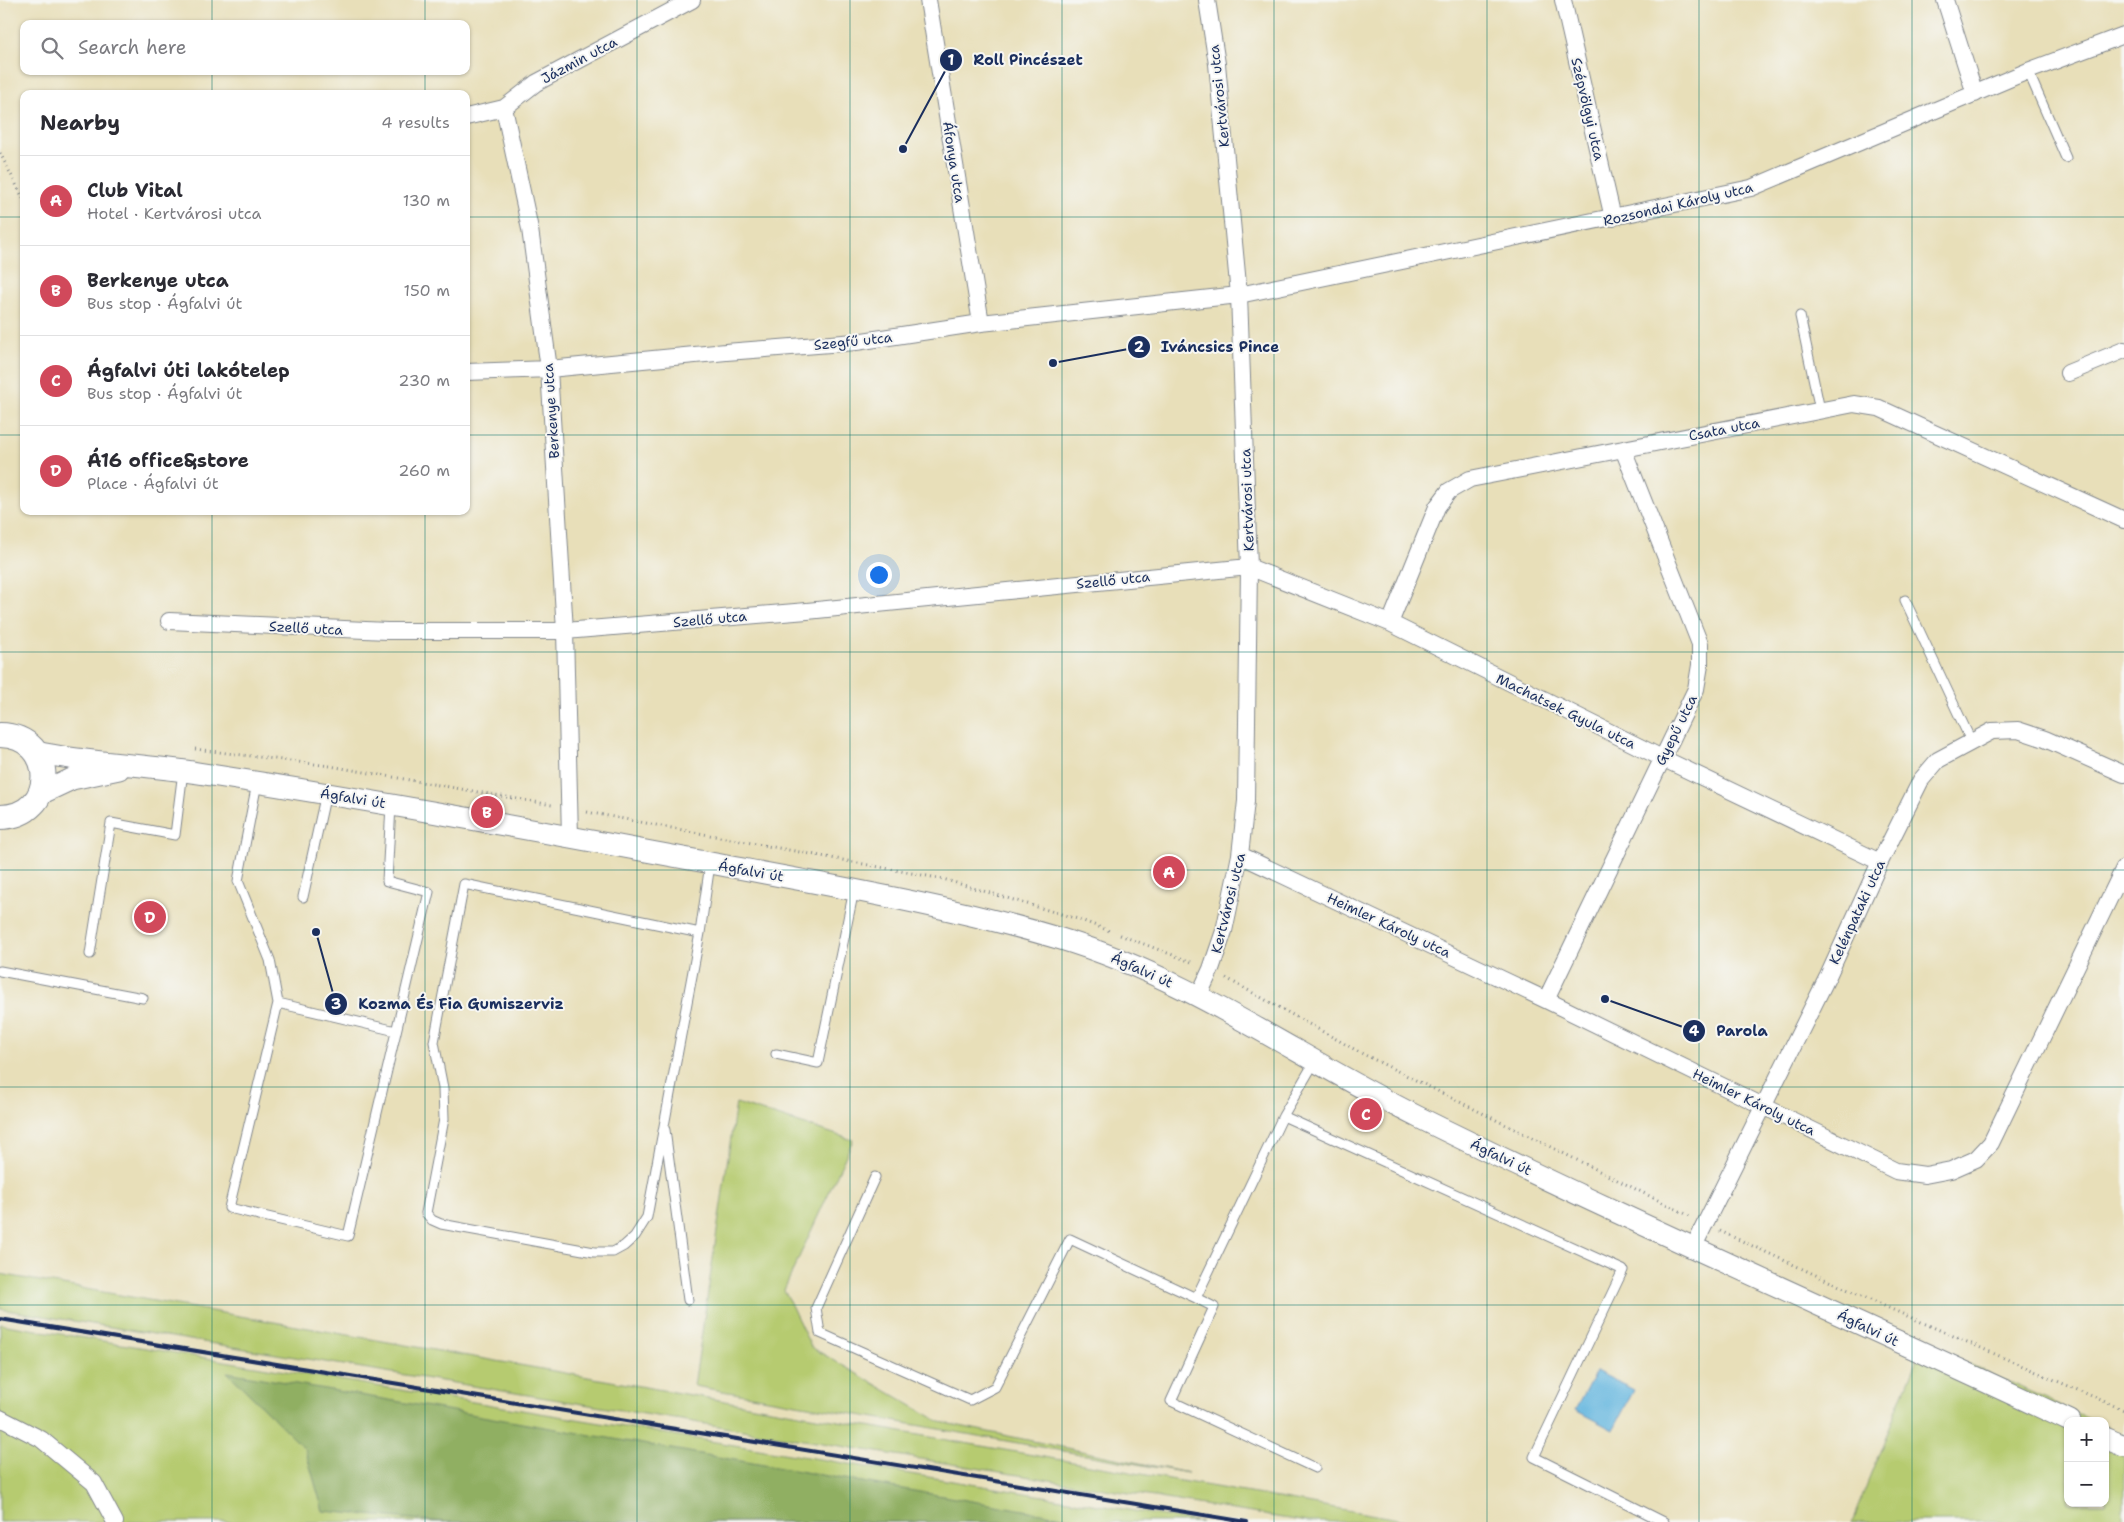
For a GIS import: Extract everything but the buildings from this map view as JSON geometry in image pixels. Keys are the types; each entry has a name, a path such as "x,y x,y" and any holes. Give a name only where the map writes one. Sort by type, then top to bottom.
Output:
{"main road":[{"path":"0,735 12,736 21,740 36,752 44,773 40,794 35,802 20,814 0,817"}],"street":[{"name":"Jázmin utca","path":"470,116 504,108 536,83 692,0"},
{"name":"Áfonya utca","path":"928,0 980,323"},
{"name":"Kertvárosi utca","path":"1199,996 1211,969 1224,931 1240,855 1246,801 1249,567 1239,295 1217,64 1207,0"},
{"name":"Szépvölgyi utca","path":"1563,0 1613,218"},
{"path":"1945,0 1975,94"},
{"name":"Rozsondai Károly utca","path":"1239,295 1751,188 2028,71 2124,35"},
{"name":"Berkenye utca","path":"504,108 530,229 549,369 565,631 570,837"},
{"name":"Szegfű utca","path":"470,372 549,369 856,342 980,323 1239,295"},
{"path":"2068,373 2124,350"},
{"name":"Csata utca","path":"1390,623 1437,507 1448,491 1470,479 1854,404 1879,408 2124,520"},
{"name":"Gyepű utca","path":"1546,1000 1696,689 1700,666 1700,644 1623,449"},
{"name":"Machatsek Gyula utca","path":"1249,567 1390,623 1662,758 1880,862"},
{"name":"Szellő utca","path":"169,622 387,631 565,631 807,610 1249,567"},
{"name":"Kelénpataki utca","path":"1693,1248 1828,976 1880,862 1921,780 1938,760 1992,731 2018,730 2045,739 2124,774"},
{"name":"Ágfalvi út","path":"36,752 133,766 184,770 391,804 854,890 1002,922 1065,940 1127,962 1199,996 1380,1098 1693,1248 2064,1418"},
{"name":"Ágfalvi út","path":"40,794 72,779 133,766"},
{"name":"Heimler Károly utca","path":"1240,855 1546,1000 1896,1171 1925,1175 1951,1170 1976,1159 1991,1143 2124,868"},
{"path":"0,1418 42,1439 94,1482 115,1522"},
{"path":"2109,1440 2124,1446"}],"lane":[{"path":"2028,71 2066,158"},
{"path":"1800,316 1820,410"},
{"path":"1905,600 1971,741"},
{"path":"90,954 111,824 175,835 184,770"},
{"path":"257,782 238,881 270,960 278,1003 230,1208 348,1236 429,892 387,881 391,804"},
{"path":"302,897 326,793"},
{"path":"700,933 464,884 434,1042 443,1088 444,1119 426,1213 432,1220 442,1224 594,1252 613,1252 624,1246 635,1236 647,1217 700,933 710,863"},
{"path":"776,1054 818,1063 854,890"},
{"path":"0,971 143,998"},
{"path":"278,1003 396,1031"},
{"path":"1196,1298 1283,1116 1315,1061"},
{"path":"1283,1116 1623,1270 1534,1457 1664,1522"},
{"path":"664,1122 688,1300"},
{"path":"875,1177 816,1308 820,1333 970,1400 995,1387 1070,1239 1214,1307 1171,1401 1315,1468"}],"path":[{"path":"0,153 20,192"},
{"path":"1211,969 1363,1054 1706,1224 1868,1299 2124,1410"}],"green space":[{"path":"736,1103 853,1140 784,1290 811,1347 940,1422 1188,1473 694,1386"},
{"path":"0,1274 1415,1522 1307,1522 0,1309"},
{"path":"0,1324 1201,1522 0,1522"},
{"path":"1923,1343 2085,1417 2064,1417 2064,1507 2109,1507 2109,1428 2124,1435 2124,1522 1852,1522"},
{"path":"227,1372 1093,1522 444,1522 323,1511 305,1449"}],"water":[{"path":"1596,1371 1634,1390 1613,1430 1575,1410"}],"railway":[{"path":"0,1319 1247,1522"}],"place":[{"name":"Roll Pincészet","path":"903,149"},
{"name":"Iváncsics Pince","path":"1053,363"},
{"name":"Berkenye utca","path":"487,812"},
{"name":"Club Vital","path":"1169,872"},
{"name":"Á16 office&store","path":"150,917"},
{"name":"Kozma És Fia Gumiszerviz","path":"316,932"},
{"name":"Parola","path":"1605,999"},
{"name":"Ágfalvi úti lakótelep","path":"1366,1114"}]}
